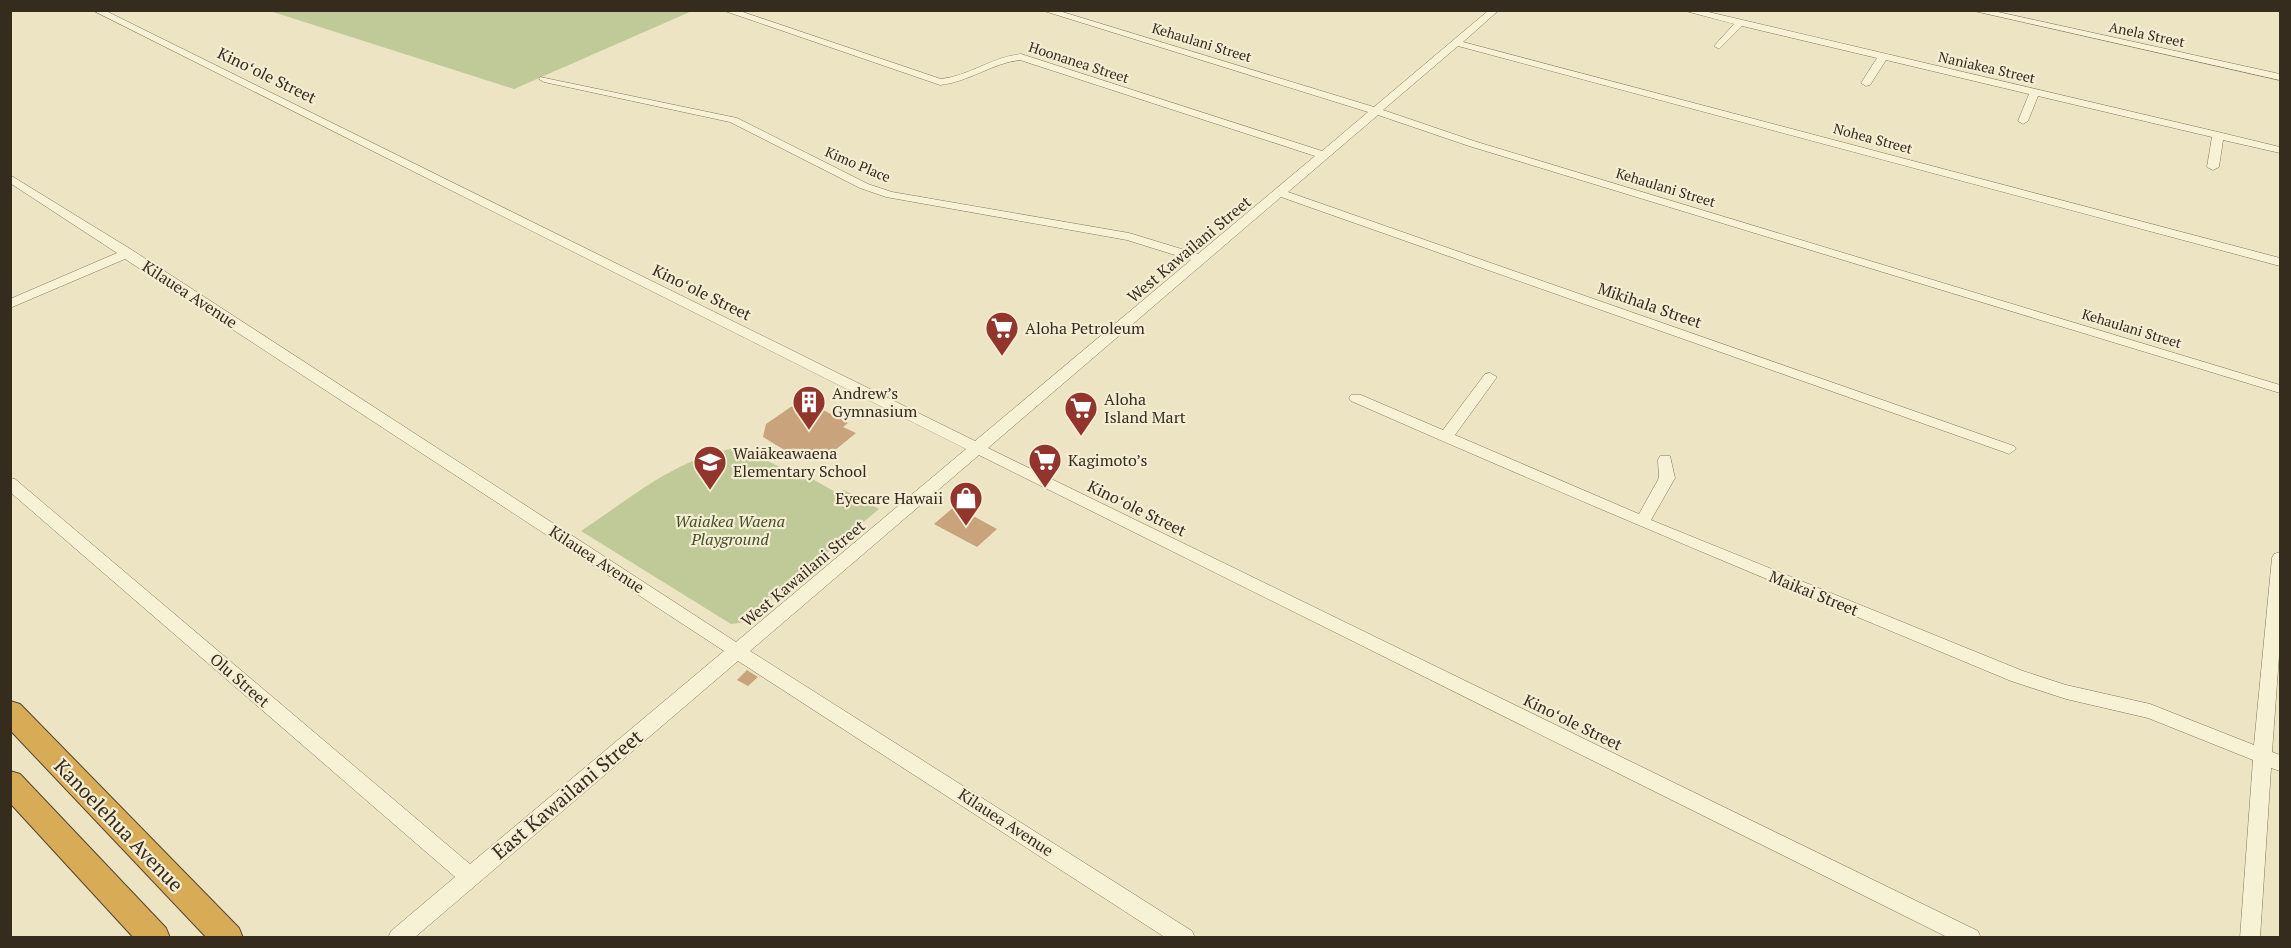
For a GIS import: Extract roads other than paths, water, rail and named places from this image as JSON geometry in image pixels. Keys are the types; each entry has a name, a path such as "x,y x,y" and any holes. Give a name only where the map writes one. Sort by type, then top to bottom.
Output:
{"highway":[{"name":"Kanoelehua Avenue","path":"10,712 228,938"},
{"path":"10,783 155,938"}],"street":[{"name":"Kinoʻole Street","path":"96,10 976,448 1971,938"},
{"name":"Hoonanea Street","path":"726,10 940,82 962,79 1002,59 1021,57 1324,155"},
{"name":"Kehaulani Street","path":"1045,10 1376,111 1473,144 2280,389"},
{"name":"West Kawailani Street","path":"737,651 1495,10"},
{"name":"Naniakea Street","path":"1686,10 2280,150"},
{"name":"Anela Street","path":"1974,10 2280,77"},
{"path":"1719,46 1740,23"},
{"name":"Nohea Street","path":"1457,43 2280,262"},
{"path":"1866,83 1883,57"},
{"name":"Kimo Place","path":"544,79 733,120 864,186 890,195 1129,237 1202,259"},
{"path":"2023,121 2035,93"},
{"path":"2213,167 2218,135"},
{"name":"Kilauea Avenue","path":"10,178 737,651 1185,938"},
{"name":"Mikihala Street","path":"1280,193 2009,448"},
{"path":"10,304 128,253"},
{"path":"1445,438 1490,377"},
{"name":"Maikai Street","path":"1356,398 1642,522 2017,676 2066,692 2150,711 2272,759"},
{"path":"1642,522 1667,478 1665,460"},
{"name":"Olu Street","path":"10,483 470,877"},
{"path":"2250,938 2272,759 2280,558"},
{"name":"East Kawailani Street","path":"398,938 737,651"}],"place":[{"name":"Aloha Petroleum","path":"1002,357"},
{"name":"Andrew’s Gymnasium","path":"809,431"},
{"name":"Aloha Island Mart","path":"1081,437"},
{"name":"Kagimoto’s","path":"1045,489"},
{"name":"Waiākeawaena Elementary School","path":"710,491"},
{"name":"Eyecare Hawaii","path":"966,527"}],"park label":[{"name":"Waiakea Waena Playground","path":"730,530"}]}
